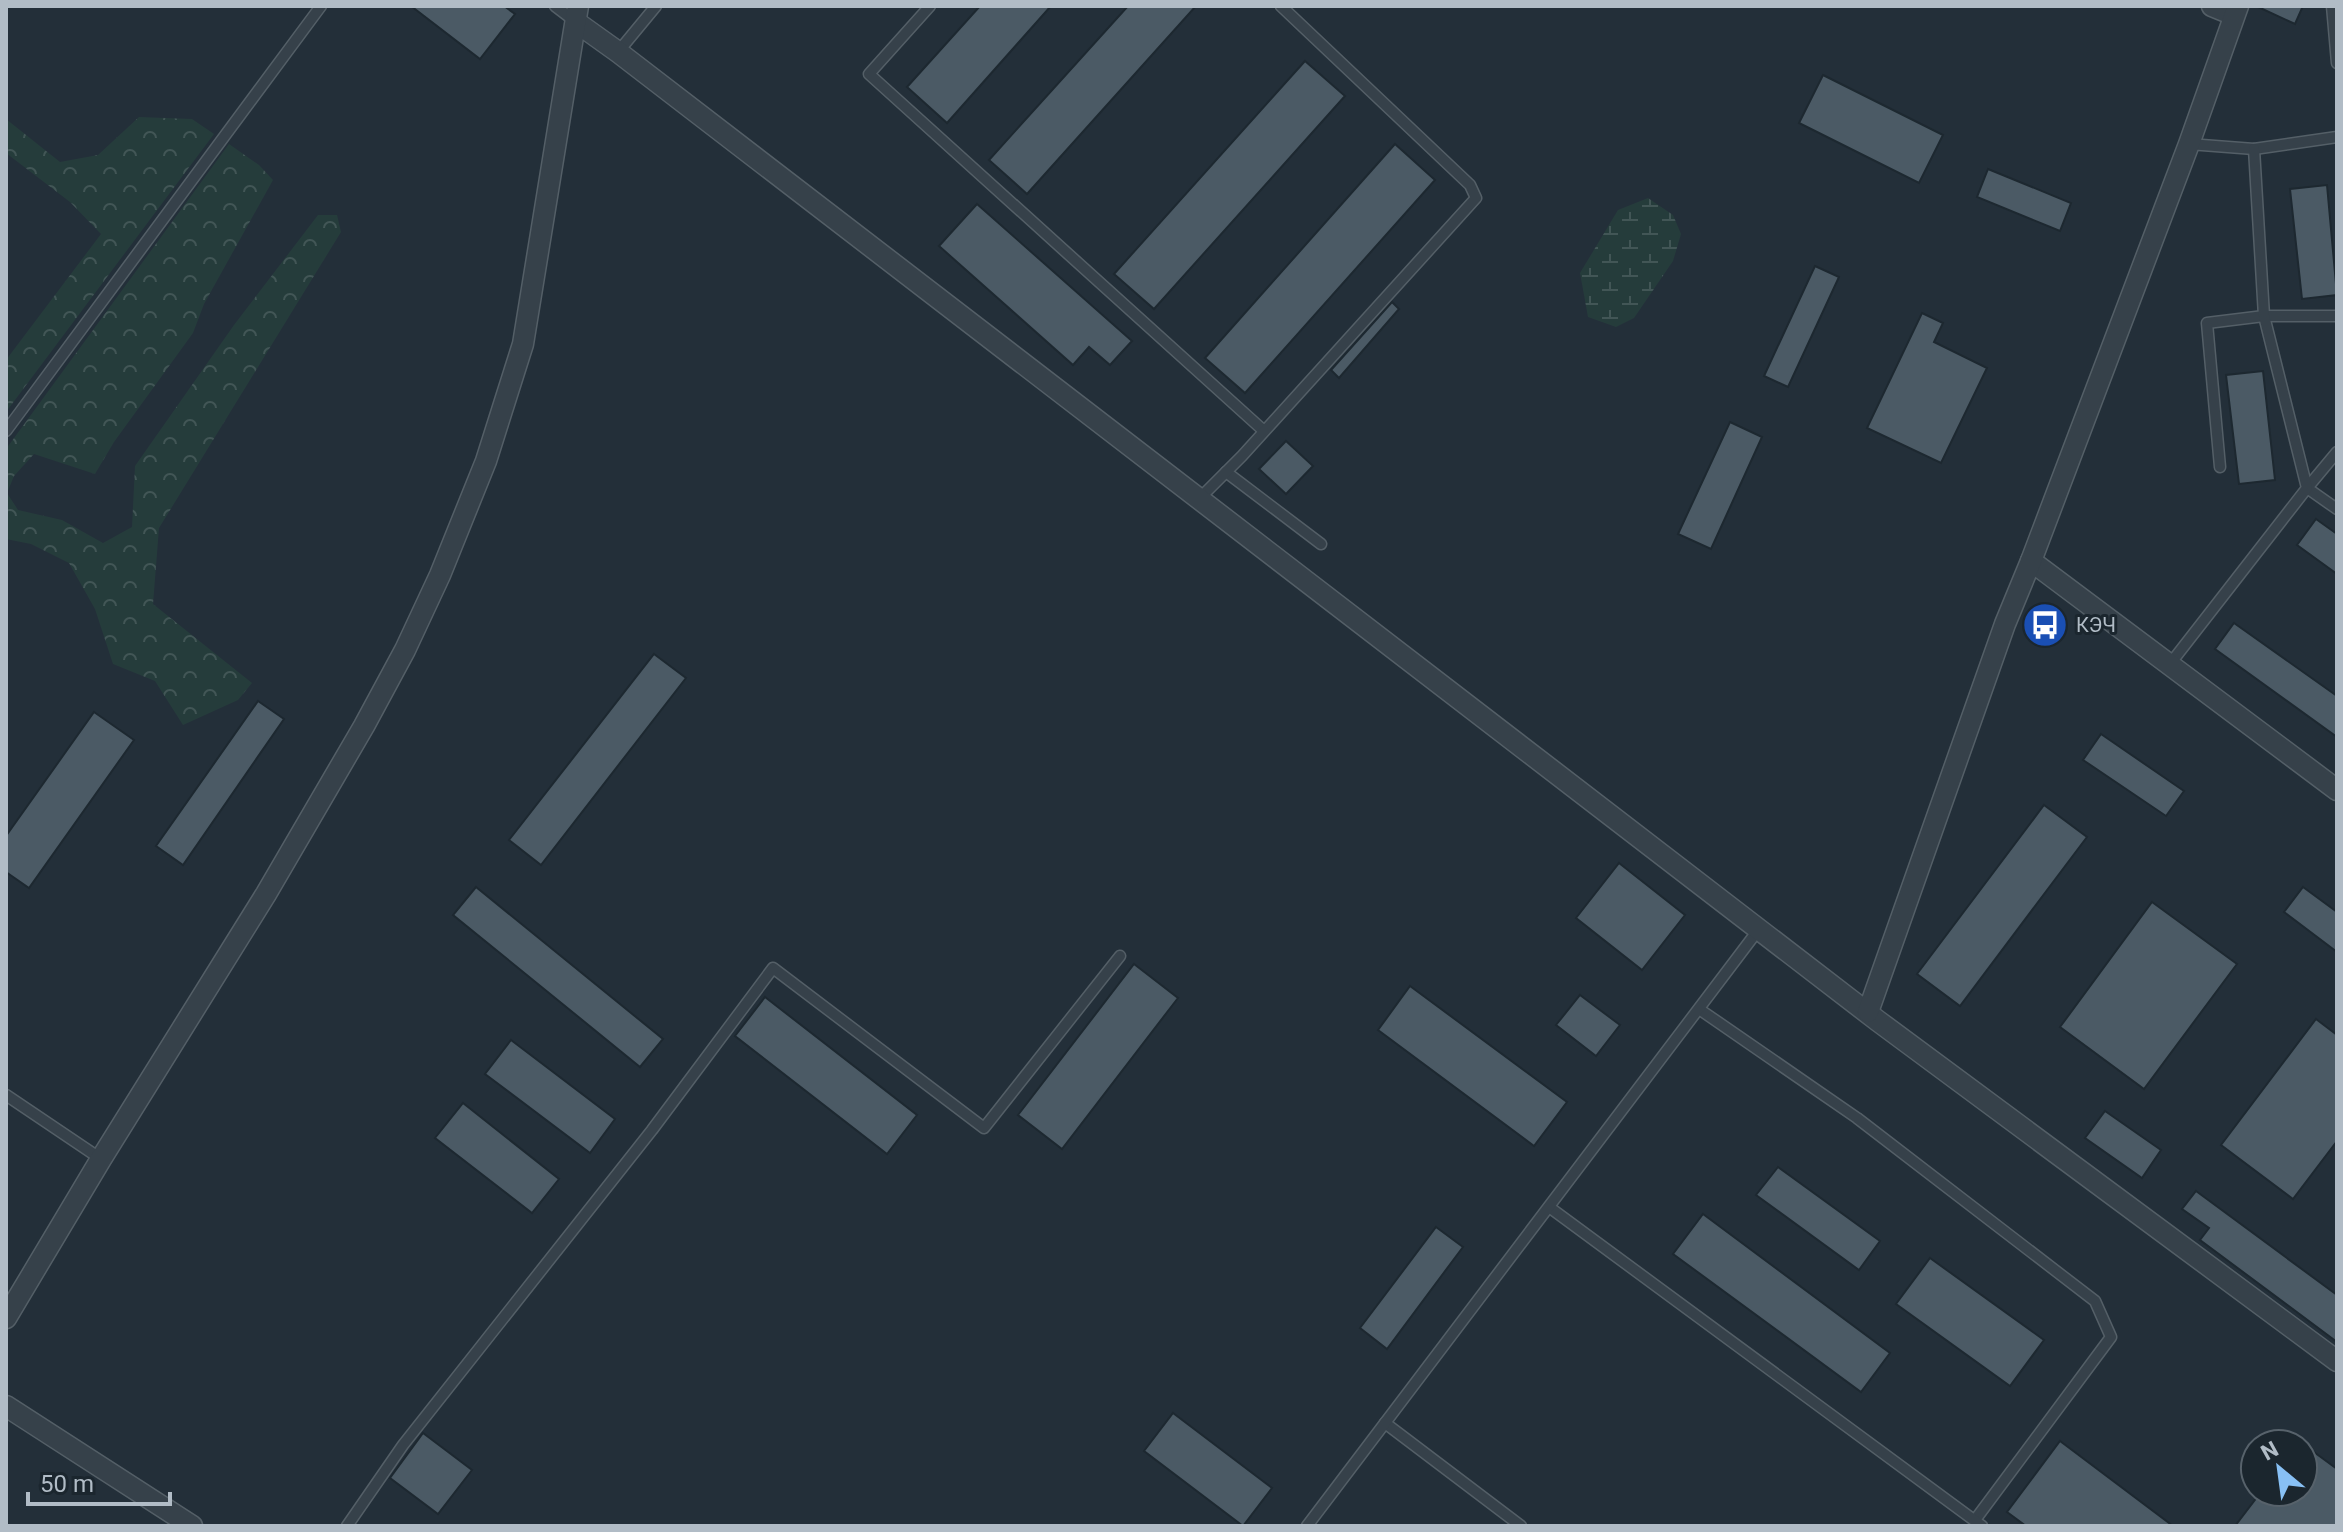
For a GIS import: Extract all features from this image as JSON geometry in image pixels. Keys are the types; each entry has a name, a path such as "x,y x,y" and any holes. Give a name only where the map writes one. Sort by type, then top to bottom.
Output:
{"street":[{"path":"1868,1012 2005,624 2189,144 2236,11 2212,6"},
{"path":"577,14 618,52 1759,929 2337,1361"},
{"path":"6,1318 266,894 405,650 440,575 486,461 523,344 577,14"},
{"path":"2031,561 2337,790"},
{"path":"6,1406 192,1526"}],"lane":[{"path":"6,431 321,6"},
{"path":"555,6 577,14"},
{"path":"618,52 656,6"},
{"path":"930,6 869,74 1264,431"},
{"path":"1199,499 1476,198 1470,185 1281,6"},
{"path":"2332,6 2337,63"},
{"path":"2189,144 2254,149 2337,137"},
{"path":"2254,149 2264,316 2307,488 2337,509"},
{"path":"2220,467 2207,323 2264,316 2337,316"},
{"path":"2170,664 2337,452"},
{"path":"1226,472 1321,544"},
{"path":"1307,1526 1759,929"},
{"path":"347,1526 403,1445 643,1143 773,968 984,1128 1120,956"},
{"path":"1549,1207 1979,1523 2111,1337 2095,1301 1857,1118 1699,1009"},
{"path":"6,1095 101,1159"},
{"path":"1385,1423 1521,1526"}],"green space":[{"path":"139,117 192,119 214,134 6,412 6,360 101,234 70,202 6,153 6,119 60,162 98,155"},
{"path":"229,144 259,165 273,180 204,304 193,333 114,442 95,474 34,454 14,476 7,493 18,510 62,520 103,543 132,527 135,466 234,325 318,215 337,215 341,232 159,528 153,604 252,683 238,700 183,725 155,681 113,664 95,609 69,563 31,544 6,539 6,449"},
{"path":"1648,198 1673,215 1681,234 1673,261 1634,318 1616,327 1588,317 1580,273 1618,210"}],"building":[{"path":"411,6 504,6 515,14 480,59"},
{"path":"980,6 1051,6 947,123 907,87"},
{"path":"1128,6 1196,6 1027,194 989,160"},
{"path":"2256,6 2303,6 2295,24"},
{"path":"1305,61 1345,96 1154,309 1114,274"},
{"path":"1823,75 1943,135 1919,183 1799,123"},
{"path":"1395,144 1435,180 1245,393 1205,358"},
{"path":"1988,169 2071,203 2060,231 1977,197"},
{"path":"2327,185 2337,295 2302,299 2290,189"},
{"path":"977,204 1132,341 1110,365 1089,347 1073,365 939,246"},
{"path":"1815,266 1839,277 1788,387 1764,376"},
{"path":"1392,302 1399,309 1339,378 1331,370"},
{"path":"1922,313 1943,323 1934,342 1987,368 1941,463 1867,428"},
{"path":"2263,371 2275,480 2239,484 2226,375"},
{"path":"1730,422 1762,437 1711,549 1678,534"},
{"path":"1286,441 1313,466 1286,494 1259,469"},
{"path":"2316,519 2337,534 2337,574 2297,545"},
{"path":"2234,623 2337,696 2337,737 2215,649"},
{"path":"654,654 686,678 541,865 509,840"},
{"path":"258,701 284,719 183,865 156,846"},
{"path":"94,712 134,740 29,888 6,872 6,836"},
{"path":"2101,734 2184,791 2166,816 2083,760"},
{"path":"2044,805 2087,837 1960,1006 1917,974"},
{"path":"1619,863 1685,915 1642,970 1576,918"},
{"path":"476,887 663,1039 640,1067 453,915"},
{"path":"2303,887 2337,912 2337,952 2284,912"},
{"path":"2152,902 2237,964 2144,1089 2060,1027"},
{"path":"1134,964 1178,998 1062,1149 1018,1115"},
{"path":"1410,986 1567,1102 1534,1146 1378,1030"},
{"path":"1580,995 1620,1025 1596,1056 1556,1025"},
{"path":"765,997 917,1115 887,1154 735,1036"},
{"path":"2316,1019 2337,1035 2337,1141 2293,1199 2221,1145"},
{"path":"511,1040 615,1119 590,1153 485,1074"},
{"path":"463,1103 559,1179 532,1213 435,1138"},
{"path":"2105,1111 2161,1150 2142,1178 2085,1138"},
{"path":"1778,1167 1880,1241 1859,1270 1756,1195"},
{"path":"2196,1191 2337,1295 2337,1342 2200,1240 2209,1228 2182,1209"},
{"path":"1703,1214 1890,1353 1861,1392 1673,1254"},
{"path":"1436,1227 1463,1247 1387,1349 1360,1328"},
{"path":"1930,1258 2044,1340 2010,1386 1896,1304"},
{"path":"1173,1413 1272,1488 1243,1526 1144,1451"},
{"path":"423,1433 472,1470 438,1514 390,1478"},
{"path":"2060,1441 2173,1526 2026,1526 2007,1512"},
{"path":"2319,1456 2337,1469 2337,1526 2235,1526 2249,1508 2319,1508"}],"place":[{"name":"КЭЧ","path":"2045,625"}]}
